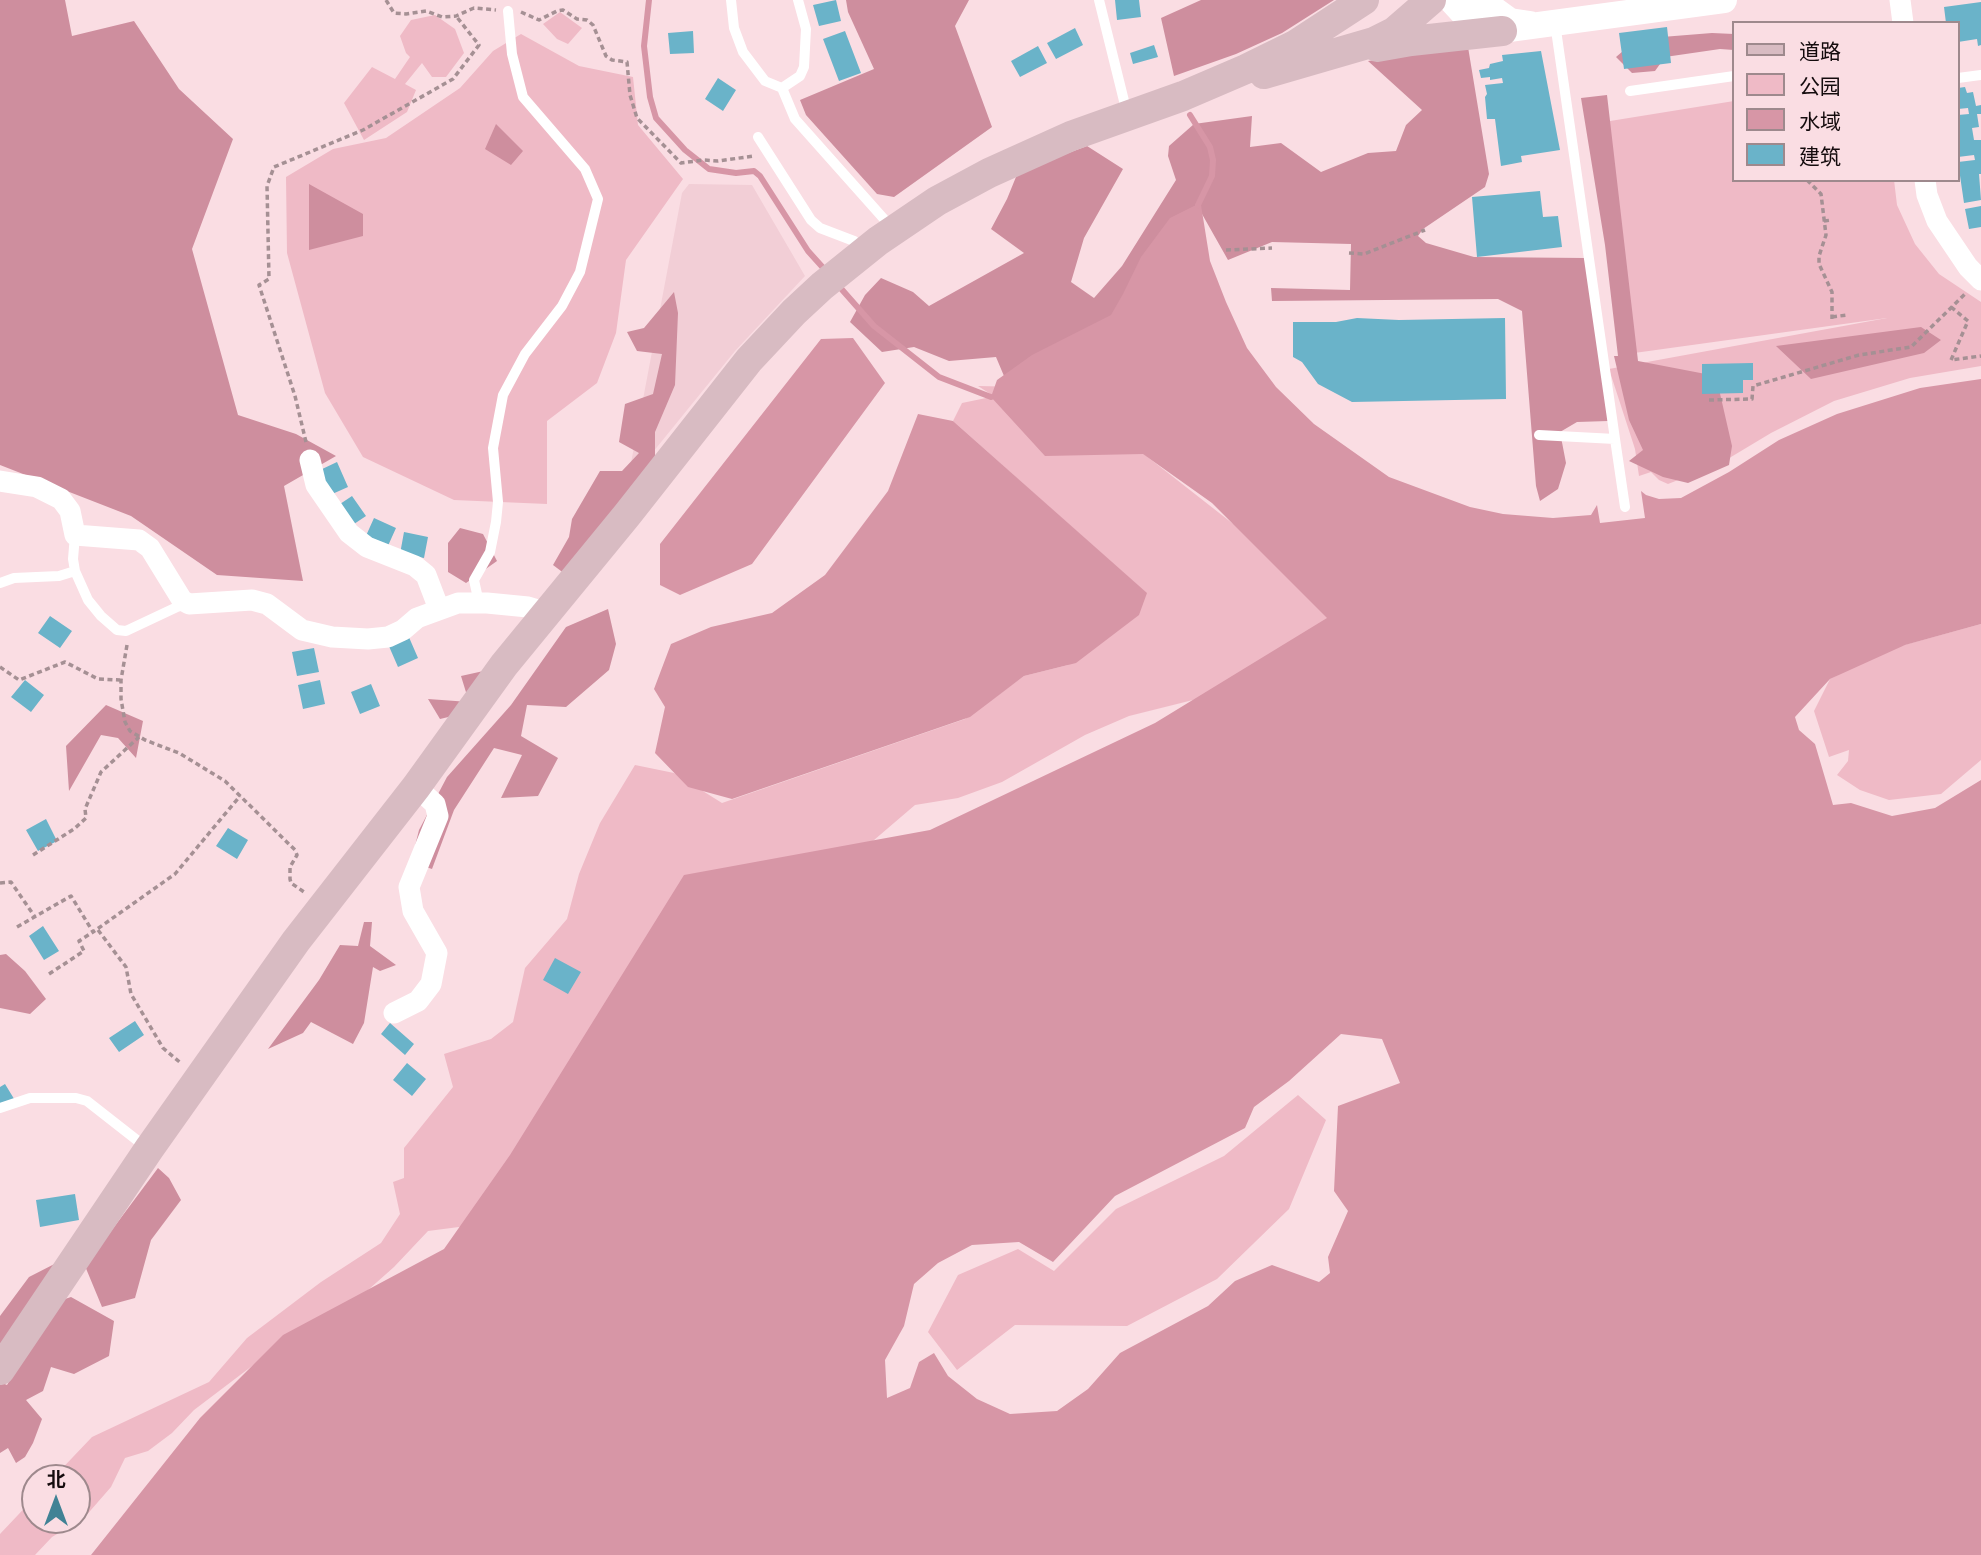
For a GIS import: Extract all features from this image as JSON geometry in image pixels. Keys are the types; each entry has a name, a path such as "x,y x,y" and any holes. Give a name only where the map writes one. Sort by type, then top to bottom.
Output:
{"main road":[{"path":"1183,96 1374,42 1394,32 1431,0"},
{"path":"0,1370 149,1149 296,941 416,787 504,665 749,360 822,286 894,230 937,201 989,173 1071,136 1183,96 1246,69 1295,45 1361,3 1381,6 1390,13 1394,32"},
{"path":"1332,55 1411,41 1502,31"}],"street":[{"path":"1451,0 1474,25 1484,30 1502,31 1710,1"},
{"path":"1481,0 1510,21 1547,25"},
{"path":"1900,0 1903,21"},
{"path":"1925,182 1927,195 1937,220 1968,267 1974,286"},
{"path":"310,460 316,485 349,533 367,547 415,566 426,575 439,609"},
{"path":"0,481 37,487 61,499 70,511 75,535 139,540 150,548 181,600 189,604 252,600 267,604 302,630 332,637 369,639 403,630 416,618 458,603 528,607 548,613"},
{"path":"394,1013 418,1001 431,984 437,953 413,911 409,887 438,816 435,804 416,787"}],"lane":[{"path":"731,0 734,28 743,52 765,81 782,88 795,119 894,230"},
{"path":"782,88 800,76 804,67 806,29 798,0"},
{"path":"1099,0 1127,116"},
{"path":"480,603 474,580 491,552 494,537 498,502 494,448 503,395 526,354 562,306 580,272 598,198 585,169 523,97 512,54 508,11"},
{"path":"1547,25 1625,508"},
{"path":"1960,78 1981,75"},
{"path":"1630,91 1732,76"},
{"path":"758,136 770,159 811,220 820,228 854,241 856,259"},
{"path":"1539,435 1615,439"},
{"path":"75,535 75,571 88,600 100,616 117,629 126,631 189,604"},
{"path":"0,583 14,578 59,576 75,571"},
{"path":"0,1108 30,1098 76,1098 87,1101 149,1149"}],"path":[{"path":"386,0 394,13 426,11 442,17 456,16 474,8 527,14 532,19 539,20 564,10 576,19 587,20 598,34 606,56 612,60 627,62 630,95 637,118 681,163 704,160 718,162 758,156 770,159"},
{"path":"310,460 295,396 259,285 269,279 267,186 274,167 363,130 453,79 479,45 456,16"},
{"path":"1809,182 1821,194 1825,241 1819,256 1832,292 1832,318 1847,316"},
{"path":"1824,221 1832,220"},
{"path":"1349,253 1364,254 1425,230"},
{"path":"1226,250 1272,248"},
{"path":"1709,400 1752,399 1753,386 1858,355 1911,347 1974,286"},
{"path":"1951,307 1968,321 1951,360 1981,356"},
{"path":"130,629 121,680 125,722 131,732 179,754 225,781 295,850 297,855 289,873 291,883 313,897"},
{"path":"0,667 19,680 65,662 98,679 121,680"},
{"path":"33,855 74,829 86,818 85,809 100,772 139,737"},
{"path":"49,974 85,951 79,941 175,874 240,796"},
{"path":"0,883 11,882 35,917"},
{"path":"16,927 71,896 95,931 126,967 131,994 163,1048 172,1058 190,1069"}],"shaded area":[{"path":"0,0 65,0 72,36 134,21 179,89 233,139 192,249 238,415 296,434 336,456 284,486 303,581 217,575 131,516 0,465"},
{"path":"846,0 969,0 955,26 992,127 894,197 877,194 806,115 800,100 874,69 848,12"},
{"path":"1201,0 1334,0 1282,33 1236,54 1174,76 1161,18"},
{"path":"1732,34 1732,50 1720,49 1665,57 1655,71 1632,73 1616,57 1637,39"},
{"path":"1468,47 1489,174 1485,187 1423,229 1418,236 1426,243 1474,257 1585,258 1608,421 1577,422 1560,432 1566,463 1558,489 1540,501 1536,486 1522,311 1498,299 1272,301 1271,288 1350,290 1351,244 1272,242 1228,260 1202,214 1177,228 1129,310 1004,376 996,357 949,361 914,347 882,352 850,322 865,295 881,278 913,292 929,306 1024,253 991,229 1018,172 1087,146 1123,169 1084,238 1071,282 1094,298 1122,266 1176,180 1168,156 1169,146 1194,124 1252,116 1250,147 1281,143 1321,172 1368,153 1396,151 1406,125 1422,110 1368,61"},
{"path":"1607,95 1638,361 1716,376 1732,446 1729,465 1688,483 1663,477 1629,461 1643,450 1629,420 1614,356 1618,356 1605,245 1581,98"},
{"path":"496,124 523,151 511,165 485,149"},
{"path":"309,184 363,214 363,236 309,250"},
{"path":"689,184 752,185 805,276 735,351 627,484 682,193"},
{"path":"674,292 678,313 675,385 655,432 655,469 569,577 553,565 569,537 572,519 600,471 622,471 639,453 619,442 625,404 653,394 662,354 637,351 627,332 644,328"},
{"path":"1921,327 1941,340 1924,353 1811,379 1776,346"},
{"path":"460,528 483,534 497,561 466,583 448,572 448,543"},
{"path":"608,609 616,644 609,670 566,707 527,705 521,736 558,758 538,796 501,798 522,755 494,748 454,810 432,869 411,862 419,830 447,777 511,705 566,627"},
{"path":"488,670 465,713 440,719 428,699 469,702 461,676"},
{"path":"106,705 143,721 136,758 118,738 101,735 69,791 66,746"},
{"path":"364,922 372,922 370,946 396,965 380,971 373,967 364,1023 353,1044 311,1022 303,1033 268,1049 319,980 340,945 358,946"},
{"path":"6,954 25,971 46,999 30,1014 0,1008 0,955"},
{"path":"158,1168 169,1178 181,1200 151,1240 135,1298 102,1307 85,1266"},
{"path":"72,1255 62,1300 71,1297 114,1321 109,1356 74,1374 51,1367 43,1391 26,1400 42,1419 25,1457 16,1463 8,1448 0,1453 0,1382 7,1385 14,1373 0,1353 0,1316 29,1277"}],"green space":[{"path":"560,12 582,28 568,44 557,39 543,24"},
{"path":"435,15 455,29 464,53 446,77 432,77 422,63 405,84 416,90 407,112 364,140 344,103 372,67 395,79 410,57 400,36 411,20"},
{"path":"521,34 579,66 633,77 638,125 683,179 626,260 616,333 597,383 547,421 547,504 454,500 363,457 325,393 287,253 286,177 333,149 386,138 460,88 493,51"},
{"path":"1732,101 1732,182 1894,182 1897,205 1915,244 1939,274 1981,302 1981,366 1910,378 1834,401 1771,433 1721,463 1668,484 1651,472 1639,476 1635,449 1609,369 1887,318 1627,354 1604,122"},
{"path":"978,386 1023,387 1140,451 1232,523 1315,569 1346,638 1209,696 1129,716 1085,735 1002,782 958,798 915,805 846,864 482,1224 428,1231 368,1290 256,1363 194,1410 172,1433 148,1451 125,1458 111,1487 91,1510 91,1464 66,1464 92,1437 209,1382 247,1338 321,1282 381,1243 400,1214 393,1182 404,1178 404,1148 453,1087 444,1054 491,1039 513,1022 525,968 567,919 579,874 600,823 635,765 674,773 722,803 965,719 1024,676 1068,665 1146,593 953,421 962,403 991,397 1015,410"},
{"path":"1981,624 1981,760 1941,794 1889,800 1860,790 1837,775 1848,761 1849,750 1829,757 1814,711 1830,679 1886,650"},
{"path":"1298,1095 1326,1120 1289,1209 1217,1279 1127,1326 1015,1325 957,1370 928,1332 958,1275 1018,1249 1054,1271 1116,1209 1224,1156"},
{"path":"21,1512 21,1534 57,1534 35,1555 0,1555 0,1534"}],"water":[{"path":"1201,205 1210,261 1226,302 1247,348 1276,387 1314,424 1389,477 1470,507 1503,514 1553,518 1591,515 1597,505 1600,523 1645,518 1641,491 1659,499 1681,498 1779,440 1837,414 1920,388 1981,379 1981,624 1905,645 1830,679 1795,717 1799,730 1815,744 1833,805 1851,803 1892,816 1935,808 1981,780 1981,1555 91,1555 200,1418 283,1335 444,1249 510,1155 684,875 930,830 1155,723 1327,618 1212,503 1143,454 1045,456 991,397 997,380 1032,355 1111,315 1141,257 1170,218","holes":["1341,1034 1382,1039 1400,1083 1338,1106 1334,1191 1348,1211 1328,1257 1330,1273 1319,1282 1272,1265 1235,1281 1208,1306 1120,1353 1088,1389 1057,1411 1010,1414 977,1399 948,1376 934,1353 919,1362 910,1388 887,1398 885,1360 904,1326 914,1284 938,1263 972,1245 1019,1242 1053,1262 1115,1196 1245,1128 1254,1107 1289,1081"]},
{"path":"853,338 885,383 752,564 680,595 660,585 660,544 821,339"},
{"path":"918,414 953,421 1147,593 1139,615 1076,663 1024,676 970,717 732,799 688,787 655,753 665,707 654,689 671,644 711,627 772,613 825,575 888,491"}],"building":[{"path":"836,0 841,21 819,26 813,5"},
{"path":"1115,0 1139,0 1141,17 1117,20"},
{"path":"1981,2 1981,45 1978,46 1977,39 1960,42 1960,21 1946,21 1944,7"},
{"path":"1667,27 1671,63 1624,69 1619,33"},
{"path":"1075,28 1083,45 1056,59 1047,43"},
{"path":"693,31 694,53 670,54 668,33"},
{"path":"845,31 861,73 839,81 823,39"},
{"path":"1154,45 1158,57 1133,64 1130,53"},
{"path":"1038,46 1047,63 1020,77 1011,61"},
{"path":"1541,51 1560,150 1521,156 1522,162 1501,166 1495,119 1487,119 1485,85 1503,83 1502,78 1481,78 1479,70 1503,61 1502,55"},
{"path":"718,78 736,90 723,111 705,99"},
{"path":"1965,87 1967,93 1973,92 1976,106 1981,105 1981,114 1977,114 1979,127 1972,128 1974,140 1981,140 1981,200 1964,203 1960,162 1975,160 1974,155 1960,157 1960,115 1969,114 1968,108 1960,109 1960,88"},
{"path":"1540,191 1543,217 1558,216 1562,247 1477,257 1472,197"},
{"path":"1981,206 1981,227 1969,229 1965,209"},
{"path":"1357,318 1505,318 1506,399 1352,402 1318,384 1302,362 1293,357 1293,322 1336,322"},
{"path":"1753,363 1753,380 1743,380 1743,393 1702,394 1702,364"},
{"path":"337,462 348,487 330,495 318,471"},
{"path":"352,496 366,516 348,528 334,508"},
{"path":"374,518 396,528 387,548 365,538"},
{"path":"404,532 428,537 424,558 400,554"},
{"path":"50,616 72,631 60,648 38,633"},
{"path":"408,635 418,658 398,667 388,644"},
{"path":"314,648 319,672 297,676 292,652"},
{"path":"25,680 44,695 31,712 11,697"},
{"path":"320,680 325,704 303,709 298,685"},
{"path":"371,684 380,706 360,714 351,692"},
{"path":"46,819 57,841 38,851 26,830"},
{"path":"228,828 248,840 237,859 216,846"},
{"path":"43,926 59,951 44,960 29,936"},
{"path":"555,958 581,972 568,994 543,980"},
{"path":"135,1021 144,1035 119,1052 109,1038"},
{"path":"390,1023 414,1044 405,1055 381,1034"},
{"path":"407,1063 426,1079 412,1096 393,1080"},
{"path":"5,1084 16,1102 0,1112 0,1087"},
{"path":"75,1194 79,1220 40,1227 36,1200"}],"waterway":[{"path":"649,0 644,46 650,97 656,118 685,150 709,169 736,173 754,171 760,176 808,251 826,271"},
{"path":"1190,115 1210,147 1213,160 1212,176 1198,205"},
{"path":"837,284 874,326 939,377 991,397"}]}
